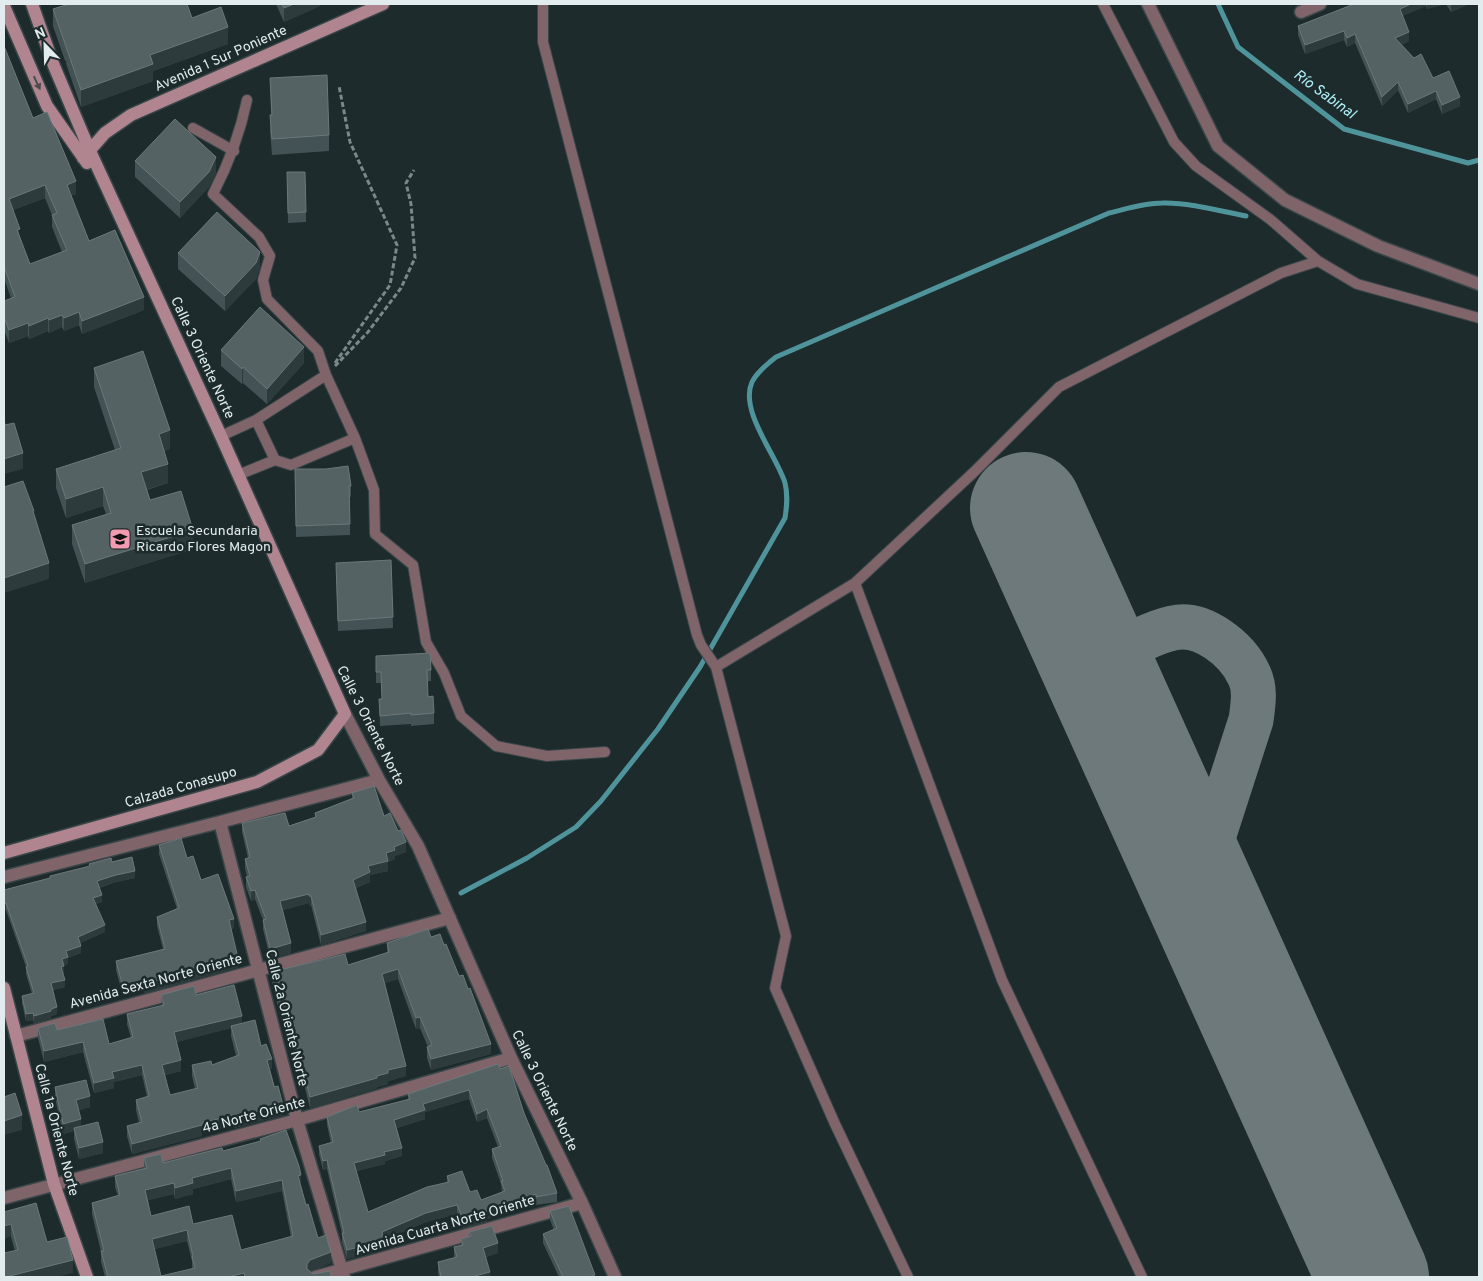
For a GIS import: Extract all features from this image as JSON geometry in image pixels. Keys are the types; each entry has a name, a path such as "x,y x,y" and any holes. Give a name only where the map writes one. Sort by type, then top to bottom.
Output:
{"street":[{"name":"Calle 3 Oriente Norte","path":"32,4 86,154"},
{"name":"Avenida 1 Sur Poniente","path":"86,154 105,134 131,115 382,4"},
{"path":"1148,4 1218,146 1285,200 1378,246 1479,284"},
{"path":"1301,12 1320,4"},
{"name":"Calle 3 Oriente Norte","path":"8,6 47,106 86,154 105,184 221,436 345,714 379,780 418,846 511,1058 582,1203 615,1277"},
{"name":"Calzada Conasupo","path":"4,853 256,782 318,750 345,714"},
{"path":"4,877 379,780"},
{"name":"Calle 2a Oriente Norte","path":"220,822 297,1120 344,1273"},
{"name":"Avenida Sexta Norte Oriente","path":"16,1036 450,918"},
{"name":"Calle 1a Oriente Norte","path":"4,988 54,1184 87,1277"},
{"name":"4a Norte Oriente","path":"4,1198 297,1120 511,1058"},
{"name":"Avenida Cuarta Norte Oriente","path":"315,1277 344,1273 582,1203"}],"lane":[{"path":"543,4 543,42 694,625 701,645 715,665 786,936 775,988 835,1124 908,1277"},
{"path":"1103,4 1174,142 1196,166 1271,220 1318,261 1357,284 1479,318"},
{"path":"248,100 234,151 213,194 259,237 270,256 263,280 267,299 318,352 326,375 355,438 374,490 375,534 413,565 426,642 444,673 461,716 496,746 547,756 604,752"},
{"path":"193,128 234,151"},
{"path":"715,665 854,583 974,472 1059,387 1281,274 1318,261"},
{"path":"221,436 256,420 326,375"},
{"path":"256,420 275,460"},
{"path":"238,475 275,460 291,465 355,438"},
{"path":"854,583 1002,980 1142,1277"}],"path":[{"path":"326,375 390,285 397,246 350,142 339,86"},
{"path":"326,375 368,332 401,288 415,258 411,204 406,183 414,170"}],"building":[{"path":"69,4 187,4 192,18 221,7 228,27 150,55 153,64 81,90 53,9"},
{"path":"282,4 294,4 284,8"},
{"path":"1354,4 1411,4 1400,9 1409,32 1395,38 1414,58 1421,54 1433,78 1449,71 1460,97 1442,105 1436,91 1408,104 1398,82 1382,97 1355,34 1347,38 1344,31 1305,45 1298,26"},
{"path":"4,46 33,118 47,112 76,181 67,185 89,241 115,230 144,297 82,321 79,312 64,318 62,315 49,320 48,318 29,326 28,323 9,330 4,317 4,301 15,297 4,266","holes":["45,185 57,213 52,215 67,250 30,264 17,230 20,229 9,199"]},
{"path":"327,75 329,135 272,139 270,78"},
{"path":"175,119 216,157 209,172 180,202 135,161"},
{"path":"287,172 305,172 306,212 288,213"},
{"path":"217,212 260,252 256,263 225,296 178,253"},
{"path":"260,307 304,347 267,389 221,350"},
{"path":"143,351 170,430 159,434 168,464 141,472 150,500 181,491 193,530 85,564 72,525 111,513 103,487 66,499 56,469 121,448 94,368"},
{"path":"4,419 5,425 14,423 23,453 4,459"},
{"path":"348,466 351,486 349,486 350,524 296,526 295,469 326,469"},
{"path":"23,481 49,563 4,578 4,487"},
{"path":"391,560 393,617 338,621 336,563"},
{"path":"430,653 431,670 427,670 428,697 433,696 434,713 380,716 379,699 382,699 381,672 376,672 376,656"},
{"path":"374,786 384,816 390,813 398,831 401,830 406,842 394,847 395,850 386,853 388,861 368,866 370,872 353,880 366,922 321,935 309,894 280,901 291,943 270,949 263,920 266,919 255,890 251,891 246,877 250,876 245,859 250,857 242,823 285,813 289,826 316,817 315,813 354,798 352,793"},
{"path":"181,838 187,858 193,856 201,880 218,874 234,919 229,920 238,958 145,984 144,982 123,987 116,961 165,949 157,917 179,908 159,845"},
{"path":"132,857 135,871 97,881 102,895 93,898 105,925 78,937 81,946 66,951 68,957 62,959 64,966 61,967 65,980 51,983 57,1007 51,1009 51,1011 34,1016 33,1013 26,1014 22,996 34,993 26,967 28,966 6,903 4,904 4,890 50,878 50,876 90,866 89,864 111,858 112,862"},
{"path":"428,929 431,937 440,934 459,976 463,975 468,989 470,988 491,1044 431,1059 427,1047 432,1045 420,1017 416,1018 398,969 382,974 406,1066 388,1070 388,1073 377,1076 377,1078 310,1097 294,1034 288,1036 272,972 345,954 348,965 389,952 387,943"},
{"path":"234,985 242,1016 174,1032 181,1060 162,1065 170,1095 198,1088 192,1065 211,1061 212,1065 239,1055 231,1026 255,1020 261,1046 266,1044 272,1059 267,1060 274,1087 278,1086 283,1105 234,1118 234,1115 202,1123 202,1125 132,1144 127,1126 142,1122 136,1100 149,1096 142,1065 112,1072 114,1078 94,1083 83,1042 44,1051 38,1028 55,1023 57,1030 103,1019 109,1044 133,1037 127,1014 164,1005 161,995 194,986 196,995"},
{"path":"498,1064 500,1069 509,1066 524,1113 557,1193 536,1197 536,1194 463,1219 457,1205 426,1213 382,1232 384,1241 347,1250 327,1160 323,1161 319,1146 333,1142 327,1117 357,1105 359,1112 410,1099 408,1094","holes":["469,1090 477,1114 487,1109 501,1146 492,1149 505,1191 481,1200 477,1190 470,1192 462,1171 447,1176 449,1182 427,1187 368,1212 354,1163 385,1155 384,1152 402,1148 394,1120 425,1110 423,1104"]},
{"path":"86,1080 90,1096 76,1100 81,1119 63,1124 55,1087"},
{"path":"15,1093 22,1115 4,1121 4,1097"},
{"path":"98,1122 103,1142 79,1148 74,1128"},
{"path":"286,1130 299,1166 301,1175 298,1176 318,1238 326,1235 331,1252 310,1260 307,1264 307,1269 313,1274 330,1271 331,1277 245,1277 244,1273 228,1277 108,1277 101,1251 104,1251 92,1203 120,1195 115,1176 147,1168 144,1158 161,1154 163,1163 222,1148 223,1151 261,1141 260,1139","holes":["231,1168 236,1191 282,1180 293,1236 241,1250 232,1215 193,1224 189,1206 151,1216 145,1190 174,1183 175,1188 193,1183 192,1178","187,1230 195,1268 161,1276 152,1239"]},
{"path":"36,1203 47,1242 67,1237 73,1260 4,1277 4,1253 18,1250 11,1224 4,1226 4,1212"},
{"path":"569,1206 595,1275 589,1277 563,1277 543,1234 557,1228 550,1211"},
{"path":"492,1226 498,1243 483,1248 490,1272 471,1277 441,1277 438,1262 457,1257 454,1247 463,1245 461,1239 471,1236 469,1232"}],"waterway":[{"name":"Río Sabinal","path":"1218,4 1238,47 1344,129 1468,163 1479,160"},
{"path":"461,893 527,858 576,827 601,801 658,729 700,667 785,518 787,500 785,483 755,420 749,394 752,382 766,365 776,357 1109,213 1155,203 1171,203 1204,207 1246,216"}],"taxiway":[{"path":"1097,664 1153,634 1184,627 1207,633 1217,639 1236,656 1249,675 1253,691 1251,720 1197,887"}],"runway":[{"path":"1026,508 1373,1277"}],"place":[{"name":"Escuela Secundaria Ricardo Flores Magon","path":"120,539"}]}
